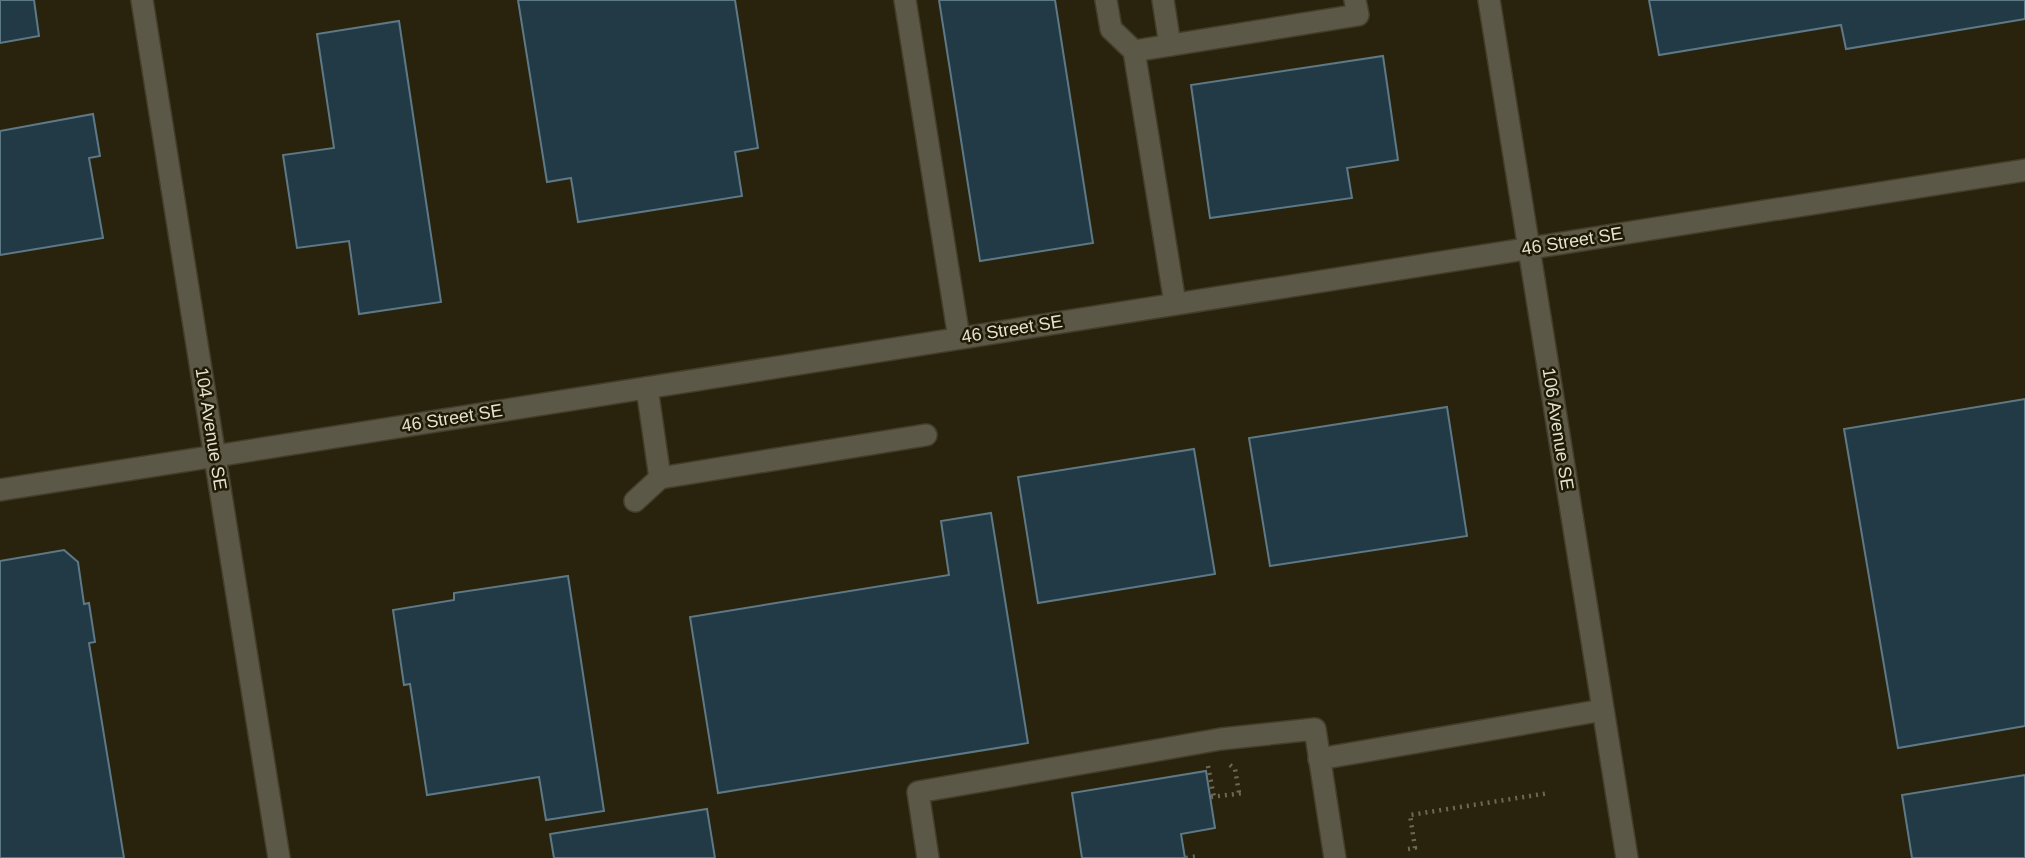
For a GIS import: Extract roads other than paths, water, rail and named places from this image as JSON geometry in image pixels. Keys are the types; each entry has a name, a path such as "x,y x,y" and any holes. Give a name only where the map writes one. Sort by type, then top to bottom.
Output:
{"street":[{"name":"104 Avenue SE","path":"142,0 279,858"},
{"path":"905,0 959,338"},
{"path":"1106,0 1111,29 1134,51 1175,303"},
{"path":"1163,0 1170,46"},
{"path":"1134,51 1357,15 1355,0"},
{"name":"106 Avenue SE","path":"1489,0 1627,858"},
{"name":"46 Street SE","path":"0,490 2025,170"},
{"path":"647,387 660,478"},
{"path":"635,501 660,478 926,435"},
{"path":"1319,759 1603,710"},
{"path":"928,858 918,792 1221,739 1315,729 1335,858"}]}
